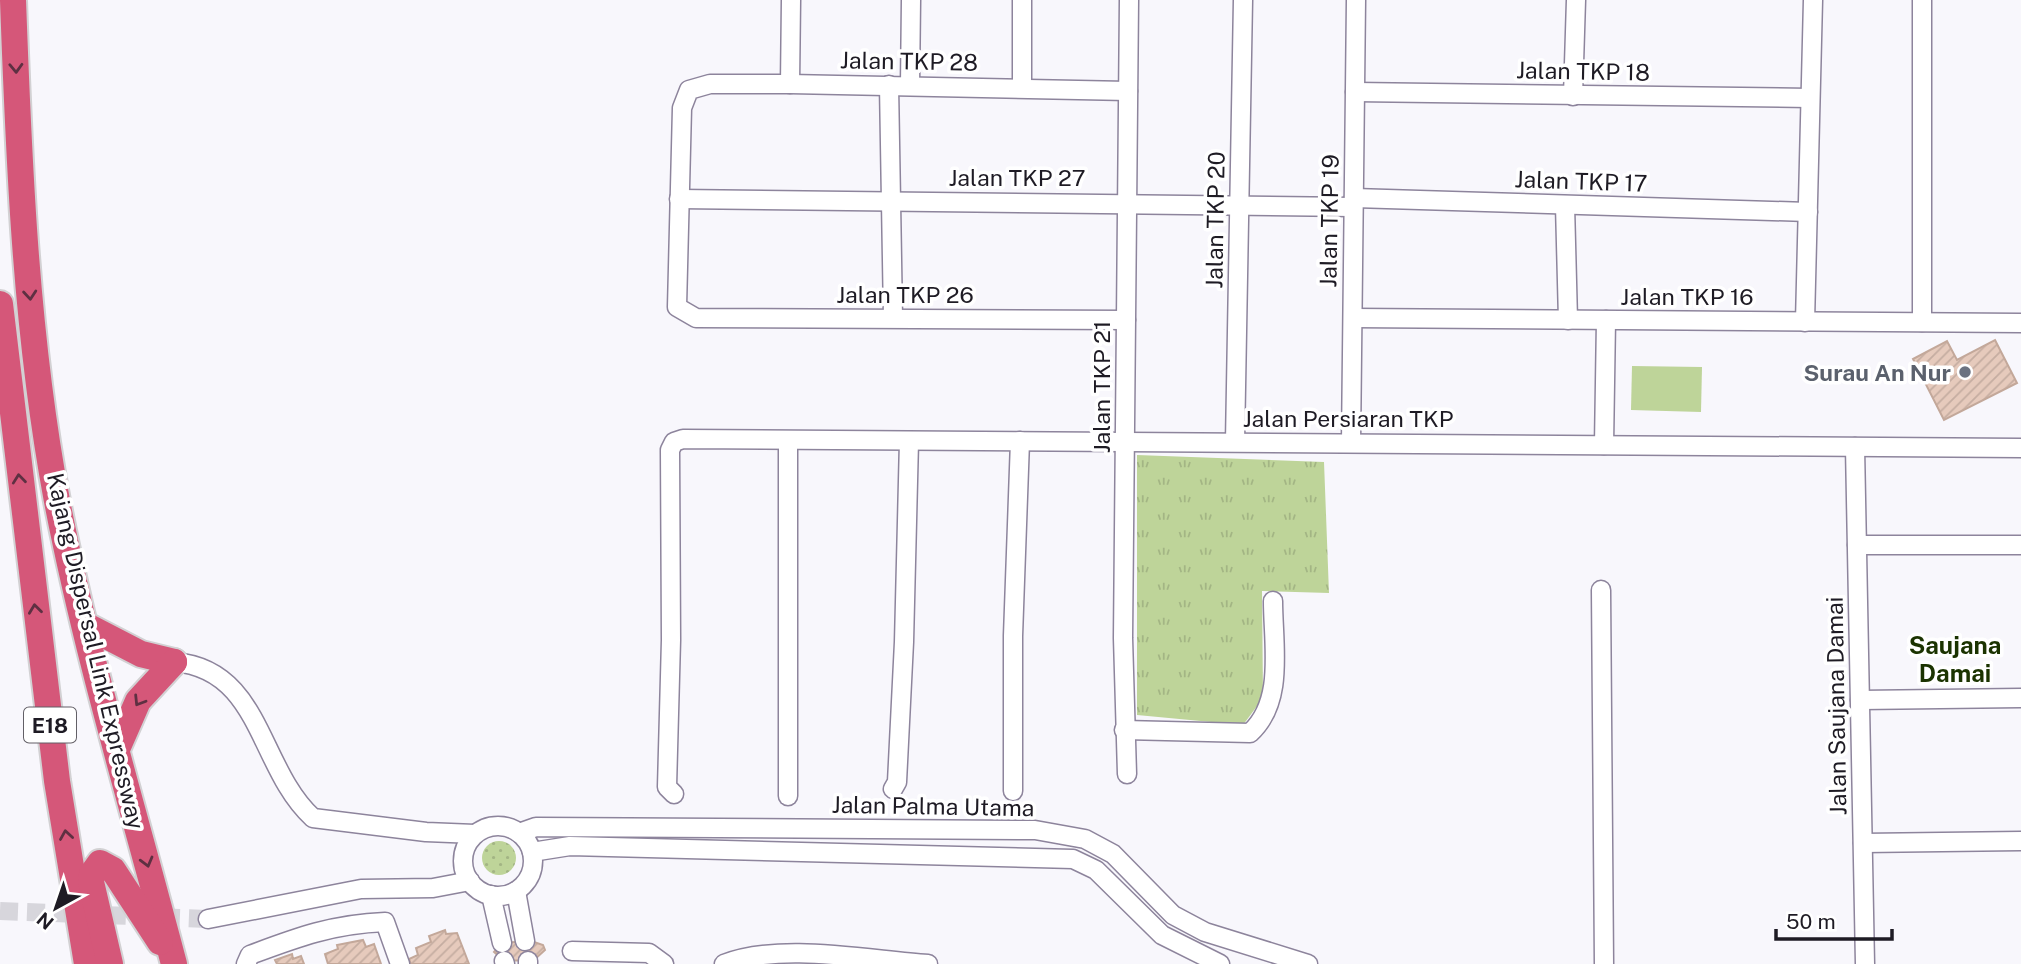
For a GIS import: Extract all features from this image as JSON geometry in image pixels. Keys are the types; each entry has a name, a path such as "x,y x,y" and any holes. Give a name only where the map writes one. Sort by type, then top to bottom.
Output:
{"highway":[{"name":"Kajang Dispersal Link Expressway","path":"13,0 19,180 34,341 57,500 85,625 174,964"},
{"name":"Kajang Dispersal Link Expressway","path":"0,304 57,781 87,964"},
{"path":"85,625 141,654 174,662 138,701 117,749"},
{"path":"110,964 92,882 92,874 100,863 113,870 174,964"}],"street":[{"path":"790,84 791,0"},
{"path":"910,85 911,0"},
{"path":"1022,0 1022,88"},
{"name":"Jalan TKP 21","path":"1127,774 1124,730 1129,0"},
{"name":"Jalan TKP 20","path":"1236,442 1243,0"},
{"name":"Jalan TKP 19","path":"1351,443 1356,0"},
{"path":"1573,96 1576,0"},
{"path":"1805,322 1813,0"},
{"path":"1922,0 1922,322"},
{"name":"Jalan TKP 28","path":"679,199 682,108 689,90 710,84 910,85 1128,91"},
{"path":"889,85 894,318"},
{"name":"Jalan TKP 18","path":"1355,92 1810,98"},
{"name":"Jalan TKP 27","path":"679,199 1127,202 1240,207 1354,203"},
{"name":"Jalan TKP 26","path":"679,199 677,307 696,318 1126,320"},
{"name":"Jalan TKP 17","path":"1354,203 1565,205 1808,212"},
{"path":"1565,205 1568,320"},
{"name":"Jalan TKP 16","path":"1353,318 2021,323"},
{"path":"1604,445 1606,320"},
{"name":"Jalan Persiaran TKP","path":"674,794 667,787 671,640 670,450 674,442 683,439 2021,448"},
{"path":"788,441 788,796"},
{"path":"893,789 897,782 904,642 909,441"},
{"path":"1013,790 1013,636 1020,441"},
{"name":"Jalan Saujana Damai","path":"1855,447 1865,964"},
{"path":"1857,545 2021,545"},
{"path":"1601,590 1604,964"},
{"path":"1124,730 1250,733 1264,720 1273,699 1273,601"},
{"path":"174,662 195,664 216,672 235,688 279,770 304,809 313,818 426,832 475,834 497,826 519,833 532,852 530,874 516,891 491,895 470,881 463,862 468,842 475,834"},
{"path":"1860,700 2021,698"},
{"name":"Jalan Palma Utama","path":"519,833 536,827 1035,830 1086,839 1113,854 1173,915 1205,932 1308,964"},
{"path":"1863,843 2021,841"},
{"path":"532,852 570,846 1073,859 1096,870 1162,934 1220,964"},
{"path":"208,919 361,889 433,888 470,881"},
{"path":"516,891 526,941"},
{"path":"491,895 502,943"},
{"path":"248,960 346,923 385,922 400,964"},
{"path":"572,951 649,953 664,964"},
{"path":"724,964 740,957 793,954 928,964"}],"green space":[{"path":"1632,366 1702,367 1701,412 1631,410"},
{"path":"1137,455 1324,462 1329,593 1262,591 1263,698 1243,725 1137,715"},
{"path":"499,841 511,846 516,858 511,870 499,875 487,870 482,858 487,846"}],"building":[{"name":"Surau An Nur","path":"1995,340 2017,383 1944,420 1913,359 1947,341 1957,360"},
{"path":"445,930 446,934 457,933 469,964 411,964 409,959 418,955 416,948 431,942 429,936"},
{"path":"363,940 366,947 374,944 381,964 328,964 325,954 338,949 337,945"},
{"path":"531,941 543,945 545,950 534,960 504,961 494,952 502,943"},
{"path":"292,954 293,959 301,956 304,964 277,964 275,960"}],"tunnel":[{"path":"0,911 208,919"}],"place":[{"name":"Surau An Nur","path":"1965,372"}],"district":[{"name":"Saujana Damai","path":"1955,659"}]}
